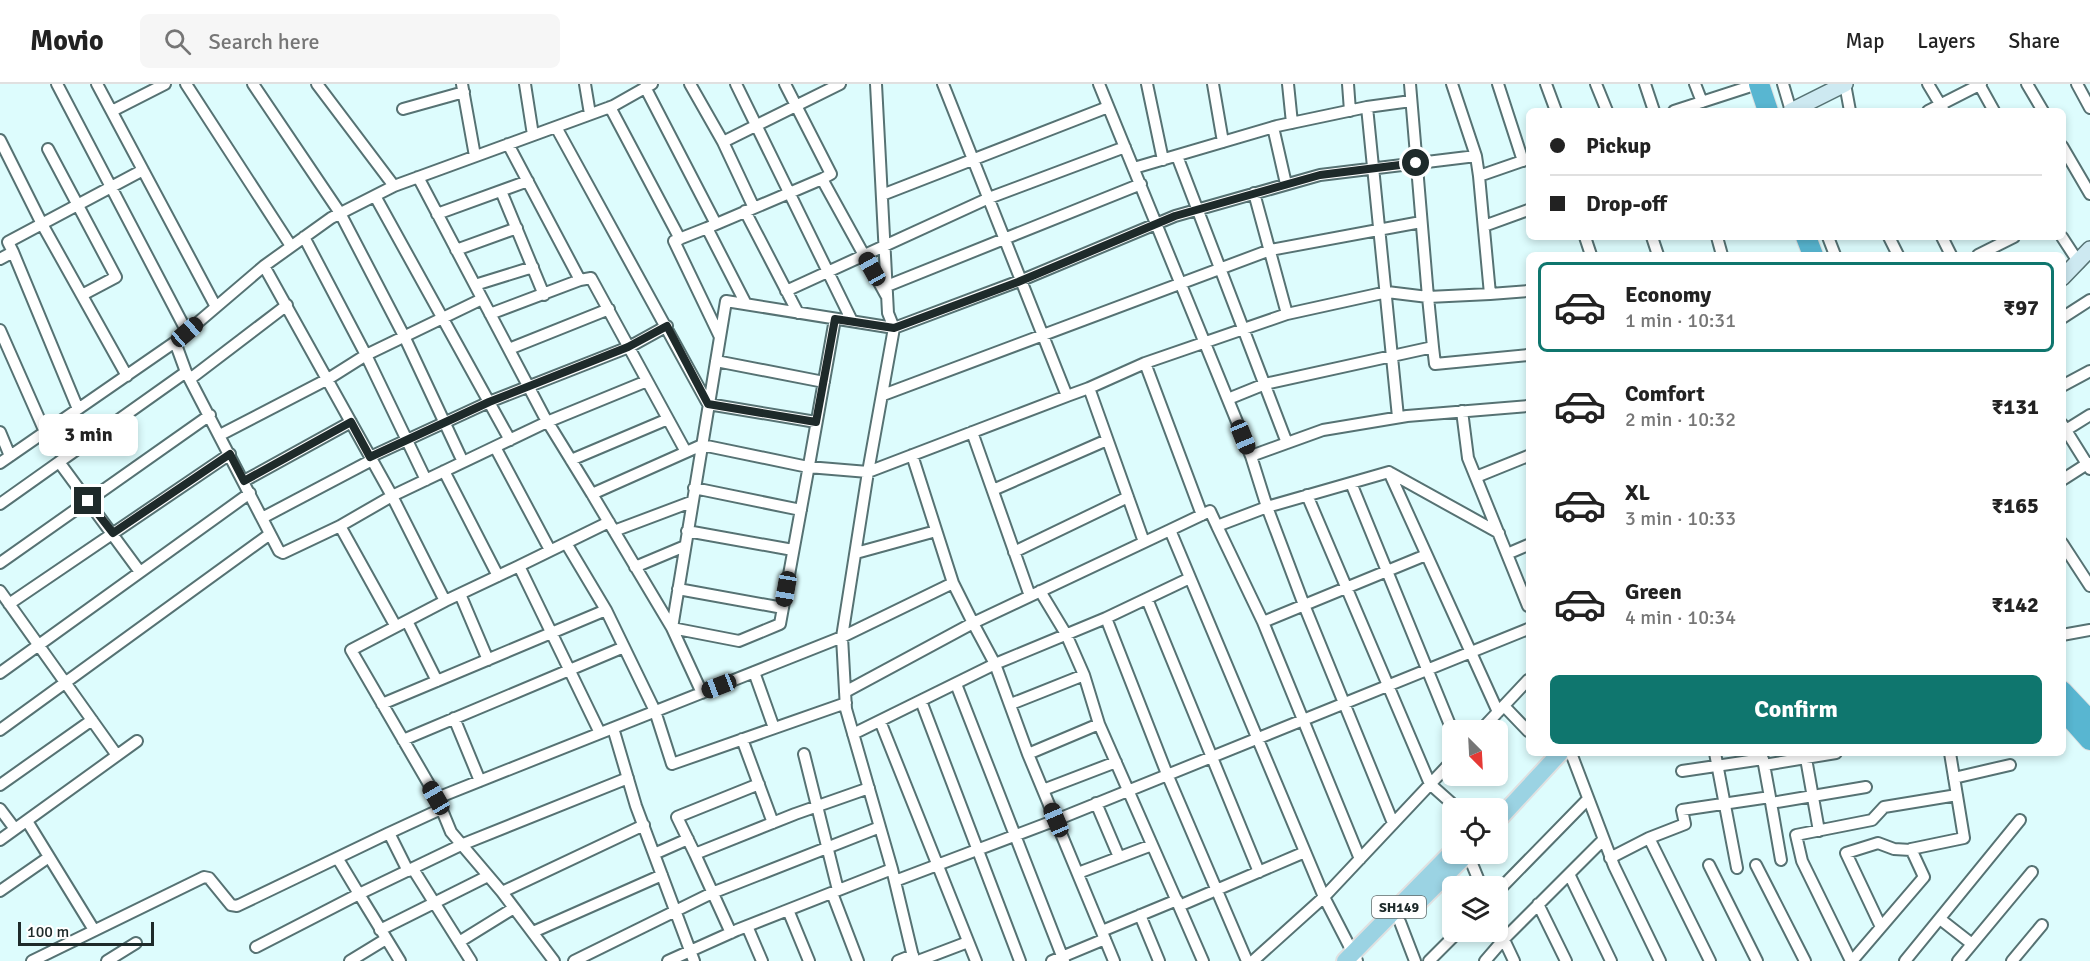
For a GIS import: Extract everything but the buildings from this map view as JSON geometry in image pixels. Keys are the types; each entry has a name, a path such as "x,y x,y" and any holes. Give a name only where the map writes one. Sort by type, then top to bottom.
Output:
{"highway":[{"path":"1752,85 1756,108"},
{"path":"1752,85 1766,108"},
{"path":"2066,695 2090,721"},
{"path":"2066,714 2090,740"}],"main road":[{"path":"1506,798 1555,756"},
{"path":"1508,809 1555,756"},
{"name":"SH149","path":"1354,959 1442,863"},
{"name":"SH149","path":"1354,959 1400,922 1458,864"}],"street":[{"path":"57,84 187,332"},
{"path":"97,84 216,307"},
{"path":"112,111 165,84"},
{"path":"186,84 291,246"},
{"path":"253,84 340,213 404,336 463,462"},
{"path":"317,84 394,186"},
{"path":"525,84 533,135"},
{"path":"585,84 590,114"},
{"path":"690,84 723,142 749,210 798,313"},
{"path":"736,84 757,124 787,193 852,321"},
{"path":"720,337 674,241 831,174 785,84"},
{"path":"876,84 888,312 894,328 842,637 845,698 853,734 915,959"},
{"path":"944,84 1066,396"},
{"path":"1099,84 1251,456 1267,507 1304,605 1394,823"},
{"path":"1147,84 1163,160"},
{"path":"1213,84 1223,142"},
{"path":"1288,84 1292,123"},
{"path":"1348,84 1350,111"},
{"path":"1410,84 1435,364 1526,355"},
{"path":"1452,84 1476,156 1490,294"},
{"path":"1479,176 1526,160 1498,84"},
{"path":"1546,84 1555,108"},
{"path":"1596,84 1606,108"},
{"path":"1645,84 1653,108"},
{"path":"1695,84 1702,102"},
{"path":"1783,84 1790,108"},
{"path":"1797,108 1845,84 1849,108"},
{"path":"1928,84 1942,108 1980,84 1992,108"},
{"path":"2027,84 2041,108"},
{"path":"2077,84 2090,108"},
{"path":"723,142 832,85"},
{"path":"1683,108 1752,85"},
{"path":"0,463 176,342 264,266 340,213 394,186 610,107 648,86 746,304"},
{"path":"403,109 463,88 475,156"},
{"path":"1134,168 1273,127 1367,107 1411,101"},
{"path":"610,107 680,238"},
{"path":"882,195 1108,107"},
{"path":"1367,107 1375,168 1398,417"},
{"path":"556,127 708,404"},
{"path":"1273,127 1287,184"},
{"path":"0,140 42,224 127,376"},
{"path":"507,144 580,280"},
{"path":"786,291 989,198 1125,147"},
{"path":"48,149 116,277 82,296"},
{"path":"2066,153 2090,194"},
{"path":"1177,156 1287,443"},
{"path":"672,628 726,301 894,328 1022,280 1157,223 1254,193 1320,175 1476,156"},
{"path":"78,409 8,242 143,170"},
{"path":"418,177 548,422 672,628 702,693"},
{"path":"822,179 888,298"},
{"path":"437,214 528,182"},
{"path":"887,286 1141,184"},
{"path":"501,191 544,295"},
{"path":"1254,193 1287,314"},
{"path":"375,195 441,319 510,440"},
{"path":"1484,226 1526,211"},
{"path":"883,395 1270,250 1421,222"},
{"path":"456,250 516,228"},
{"path":"304,237 366,355 426,480"},
{"path":"1984,252 2008,240"},
{"path":"2064,240 2079,262"},
{"path":"2066,274 2090,249"},
{"path":"0,258 13,252"},
{"path":"264,266 392,496 446,601"},
{"path":"475,285 533,267"},
{"path":"490,314 580,280 591,278 686,452"},
{"path":"592,494 702,445 808,467 868,472 1089,387 1145,363 1287,314 1387,292 1428,297 1526,291"},
{"path":"220,435 328,379 366,355 482,299"},
{"path":"2066,315 2090,300"},
{"path":"0,504 286,305"},
{"path":"509,349 609,309"},
{"path":"672,628 739,641 780,624 835,319"},
{"path":"262,518 371,458 444,422 528,385 628,347 667,326"},
{"path":"0,330 45,432"},
{"path":"176,342 188,375 279,551 283,553 463,462 548,422 647,381"},
{"path":"1228,399 1265,384 1392,354 1433,347"},
{"path":"716,361 824,382"},
{"path":"1145,363 1202,515"},
{"path":"2066,384 2090,371"},
{"path":"1089,387 1144,542"},
{"path":"708,404 816,422"},
{"path":"1251,456 1323,430 1398,417 1526,406"},
{"path":"1462,411 1468,458 1526,601"},
{"path":"0,563 210,415"},
{"path":"2066,426 2090,415"},
{"path":"571,460 668,419"},
{"path":"244,481 351,422"},
{"path":"2066,430 2089,465 2066,478"},
{"path":"0,432 10,456"},
{"path":"972,432 1014,552 1035,594 1066,634 1084,675 1099,724 1203,961"},
{"path":"993,490 1107,440"},
{"path":"495,447 550,550"},
{"path":"9,604 230,454"},
{"path":"912,455 953,583 995,663 1028,754 1114,961"},
{"path":"1476,477 1526,457"},
{"path":"58,462 140,572"},
{"path":"444,471 498,576"},
{"path":"1217,526 1267,507 1389,472 1499,533"},
{"path":"1389,472 1469,653 1501,709 1526,729"},
{"path":"1351,483 1448,720"},
{"path":"694,489 801,510"},
{"path":"0,673 250,493"},
{"path":"1307,495 1430,784 1446,798"},
{"path":"1014,552 1128,497"},
{"path":"554,961 502,892 451,832 436,798 351,650 395,625 566,543 611,526 692,502"},
{"path":"566,543 606,610 624,647 654,711 672,764 774,728 845,698 973,623 1210,511 1263,622 1360,859"},
{"path":"340,526 395,625"},
{"path":"1170,530 1324,897 1354,959"},
{"path":"687,531 793,550"},
{"path":"856,553 936,531"},
{"path":"0,730 270,534"},
{"path":"635,567 685,546"},
{"path":"1507,554 1526,546"},
{"path":"2066,549 2090,586"},
{"path":"1263,622 1426,555"},
{"path":"519,566 600,733"},
{"path":"853,734 995,663 1106,618 1190,578"},
{"path":"436,798 842,637 953,583"},
{"path":"678,589 783,608"},
{"path":"0,591 116,754"},
{"path":"460,594 488,660"},
{"path":"1147,599 1259,872"},
{"path":"382,704 606,610"},
{"path":"1106,618 1167,774 1247,961"},
{"path":"407,621 437,681"},
{"path":"895,881 1056,820 1526,630"},
{"path":"2066,634 2090,630"},
{"path":"403,740 624,647"},
{"path":"754,672 774,728"},
{"path":"1011,704 1084,675"},
{"path":"1491,720 1526,682"},
{"path":"956,684 1060,960 1140,915 1217,890 1305,852"},
{"path":"921,701 1020,961"},
{"path":"454,718 480,781"},
{"path":"0,785 92,720"},
{"path":"880,721 976,961"},
{"path":"1028,754 1099,724"},
{"path":"613,728 654,854 692,956"},
{"path":"742,739 773,823"},
{"path":"0,840 137,741"},
{"path":"804,754 835,891 858,961"},
{"path":"1558,756 1587,800 1611,858 1660,961"},
{"path":"1716,756 1737,868"},
{"path":"1682,771 1795,756"},
{"path":"1806,756 1820,831"},
{"path":"1881,927 1846,854 1878,843 1894,849 1911,849 1964,838 1950,756"},
{"path":"1763,759 1781,860"},
{"path":"1043,790 1116,762"},
{"path":"1954,778 2010,765"},
{"path":"1253,961 1324,897 1442,771"},
{"path":"256,947 461,845 628,778"},
{"path":"731,933 677,817 759,784"},
{"path":"1611,858 1649,838 1685,824 1683,810 1814,796 1866,787"},
{"path":"695,854 869,788"},
{"path":"1911,849 1924,877 1851,961 1802,861 1796,835 1872,820 1884,807 1957,795"},
{"path":"1508,881 1587,800"},
{"path":"1096,803 1119,857"},
{"path":"0,809 15,829"},
{"path":"32,961 204,877 209,878 235,907 441,809"},
{"path":"27,820 94,930"},
{"path":"1905,961 2020,820"},
{"path":"502,892 644,825"},
{"path":"574,961 675,909 880,827"},
{"path":"389,833 410,870 471,961"},
{"path":"1649,838 1710,961"},
{"path":"654,854 688,839"},
{"path":"1508,935 1603,840"},
{"path":"1078,873 1152,845"},
{"path":"0,891 50,857"},
{"path":"338,859 400,961"},
{"path":"1709,865 1757,961"},
{"path":"1756,865 1805,961"},
{"path":"668,961 692,956 747,926 892,869"},
{"path":"1958,961 2032,872"},
{"path":"1569,874 1611,961"},
{"path":"533,933 662,875"},
{"path":"350,961 383,935 433,903 488,876"},
{"path":"1538,904 1566,961"},
{"path":"459,942 514,908"},
{"path":"788,910 810,961"},
{"path":"1140,915 1160,961"},
{"path":"1940,919 1972,944"},
{"path":"1400,922 1415,961"},
{"path":"2012,961 2042,925"},
{"path":"747,926 758,960"},
{"path":"898,961 915,959 968,942"},
{"path":"1429,961 1448,942"},
{"path":"1485,961 1501,942"},
{"path":"1505,942 1514,961"},
{"path":"106,961 136,943"}],"route":[{"path":"88,501 113,533 230,454 244,481 351,422 370,457 528,385 628,347 667,326 708,404 816,422 835,319 894,328 1018,282 1175,216 1320,175 1416,163"}]}
